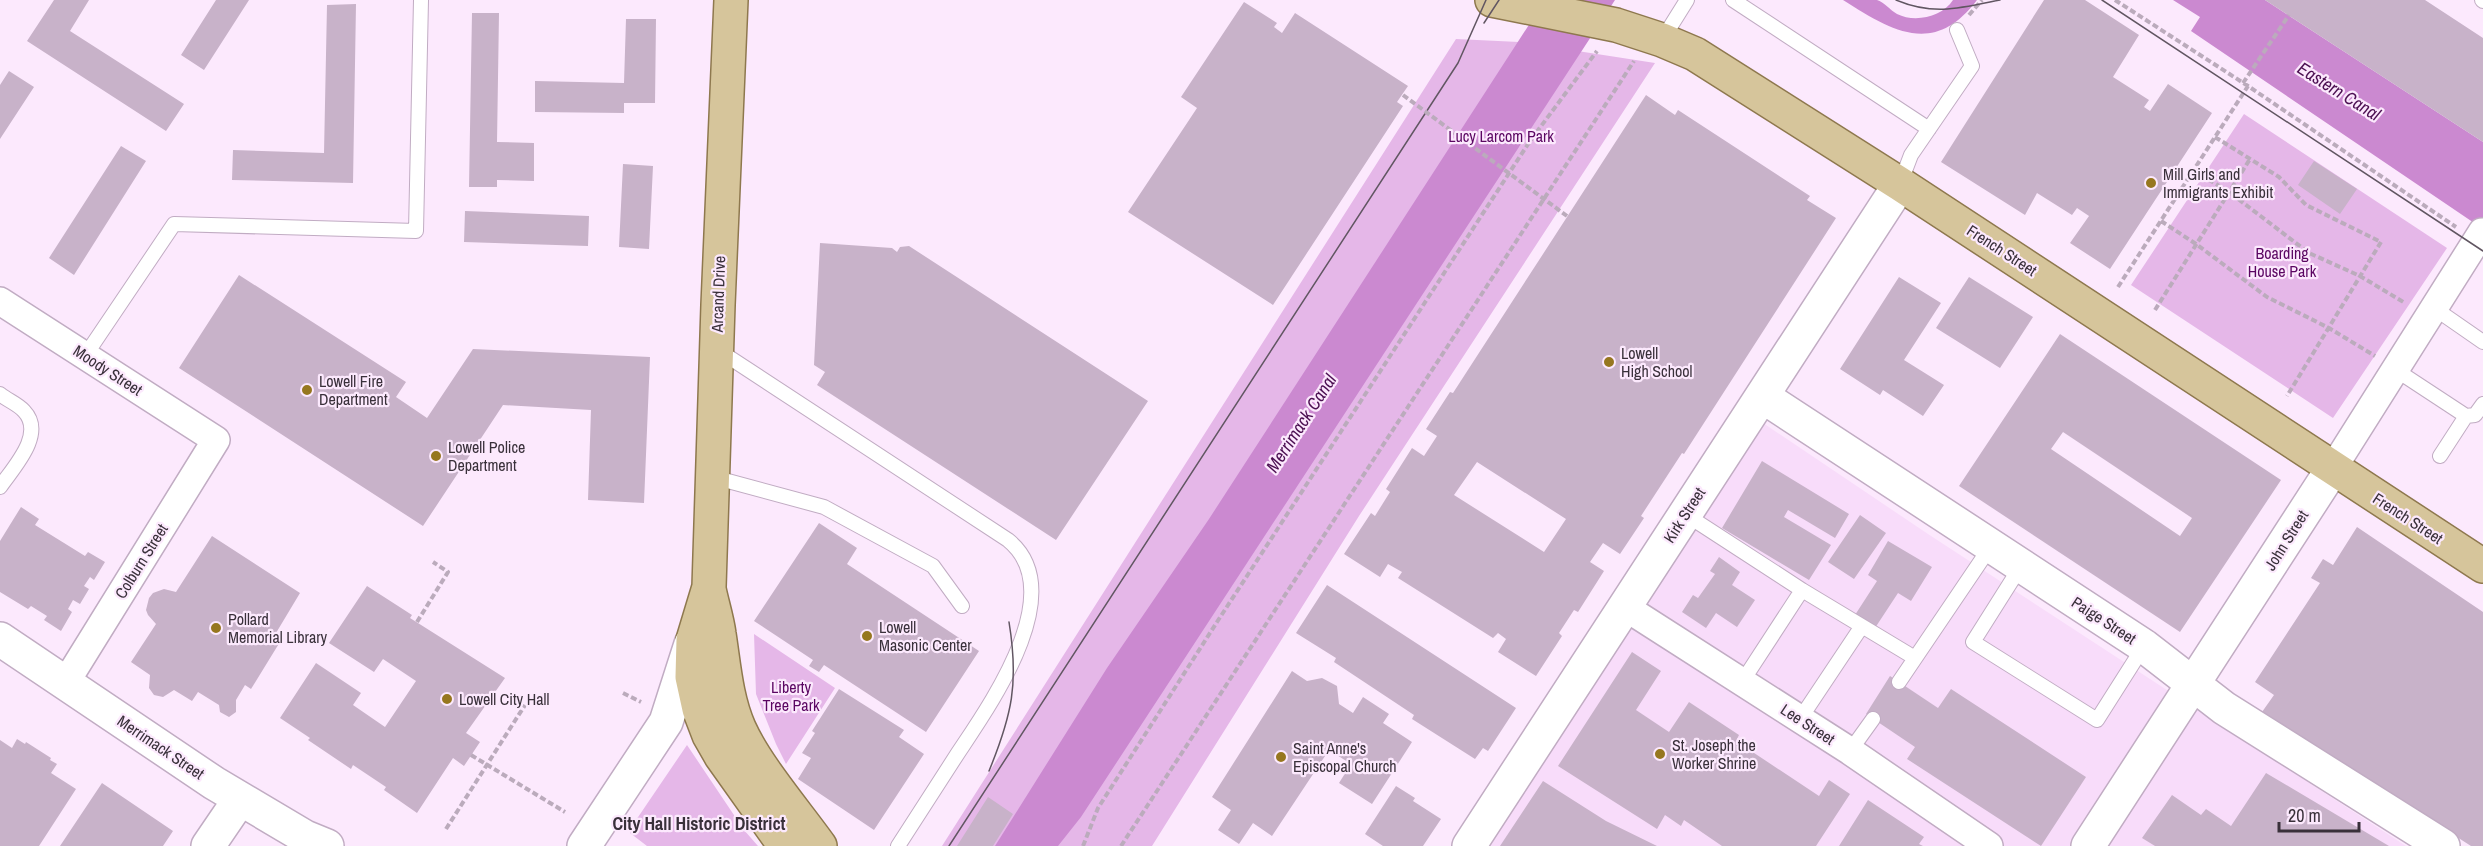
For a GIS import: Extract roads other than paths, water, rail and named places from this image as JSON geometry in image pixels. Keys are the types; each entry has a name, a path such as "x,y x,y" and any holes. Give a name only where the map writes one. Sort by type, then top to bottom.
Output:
{"main road":[{"name":"Arcand Drive","path":"731,0 716,349 709,587 719,632 728,693 740,729 752,751 820,846"},
{"name":"French Street","path":"1492,0 1531,9 1607,38 1649,49 1695,54 1900,184 2483,566"},
{"name":"Arcand Drive","path":"709,587 693,640 692,677 699,709 720,756 785,846"}],"street":[{"name":"Kirk Street","path":"1469,846 1900,184"},
{"name":"John Street","path":"2088,846 2396,370 2480,234"},
{"name":"Moody Street","path":"0,301 216,440"},
{"name":"Paige Street","path":"1762,396 2144,646 2224,708 2443,846"},
{"name":"Colburn Street","path":"66,682 216,440"},
{"name":"Lee Street","path":"1624,607 1800,718 1989,846"},
{"name":"Merrimack Street","path":"0,639 310,843"},
{"name":"Arcand Drive","path":"584,846 666,722 693,640"},
{"path":"208,846 240,799"}],"lane":[{"path":"85,356 174,224 416,231 421,0"},
{"path":"1649,49 1687,0"},
{"path":"1733,0 1929,129"},
{"path":"1900,184 1911,155 1972,66 1957,30"},
{"path":"2432,312 2483,342"},
{"path":"716,349 1008,540 1018,547 1027,566 1032,592 1027,626 1002,686 898,846"},
{"path":"2396,370 2466,416 2475,415 2483,404"},
{"path":"0,394 25,411 32,426 29,443 0,487"},
{"path":"2440,456 2466,416"},
{"path":"713,477 824,507 933,566 962,606"},
{"path":"1685,514 1802,590 1915,658"},
{"path":"1899,682 1991,546"},
{"path":"2021,566 1973,642 2097,720 2144,646"},
{"path":"1742,682 1802,590"},
{"path":"1800,718 1862,626"},
{"path":"1850,751 1873,718"}],"water":[{"name":"Merrimack Canal","path":"1545,0 1615,0 1081,817 1058,846 995,846 1107,668 1209,519"},
{"path":"1843,0 1877,0 1904,17 1920,18 1942,11 1953,0 1977,0 1961,18 1945,28 1929,33 1912,33 1879,21"},
{"name":"Eastern Canal","path":"2173,0 2265,0 2483,142 2483,229 2191,31 2200,17"}],"tram line":[{"path":"949,846 1458,63 1486,0"},
{"path":"1484,23 1499,0"},
{"path":"1896,0 1935,9 1960,8 2000,0"},
{"path":"2102,0 2483,251"},
{"path":"989,771 1003,733 1011,698 1013,663 1009,622"}],"place":[{"name":"Mill Girls and Immigrants Exhibit","path":"2151,183"},
{"name":"Lowell High School","path":"1609,362"},
{"name":"Lowell Fire Department","path":"307,390"},
{"name":"Lowell Police Department","path":"436,456"},
{"name":"Pollard Memorial Library","path":"216,628"},
{"name":"Lowell Masonic Center","path":"867,636"},
{"name":"Lowell City Hall","path":"447,699"},
{"name":"St. Joseph the Worker Shrine","path":"1660,754"},
{"name":"Saint Anne's Episcopal Church","path":"1281,757"}],"district":[{"name":"City Hall Historic District","path":"699,823"}],"park label":[{"name":"Lucy Larcom Park","path":"1501,136"},
{"name":"Boarding House Park","path":"2282,262"},
{"name":"Liberty Tree Park","path":"791,696"}]}
